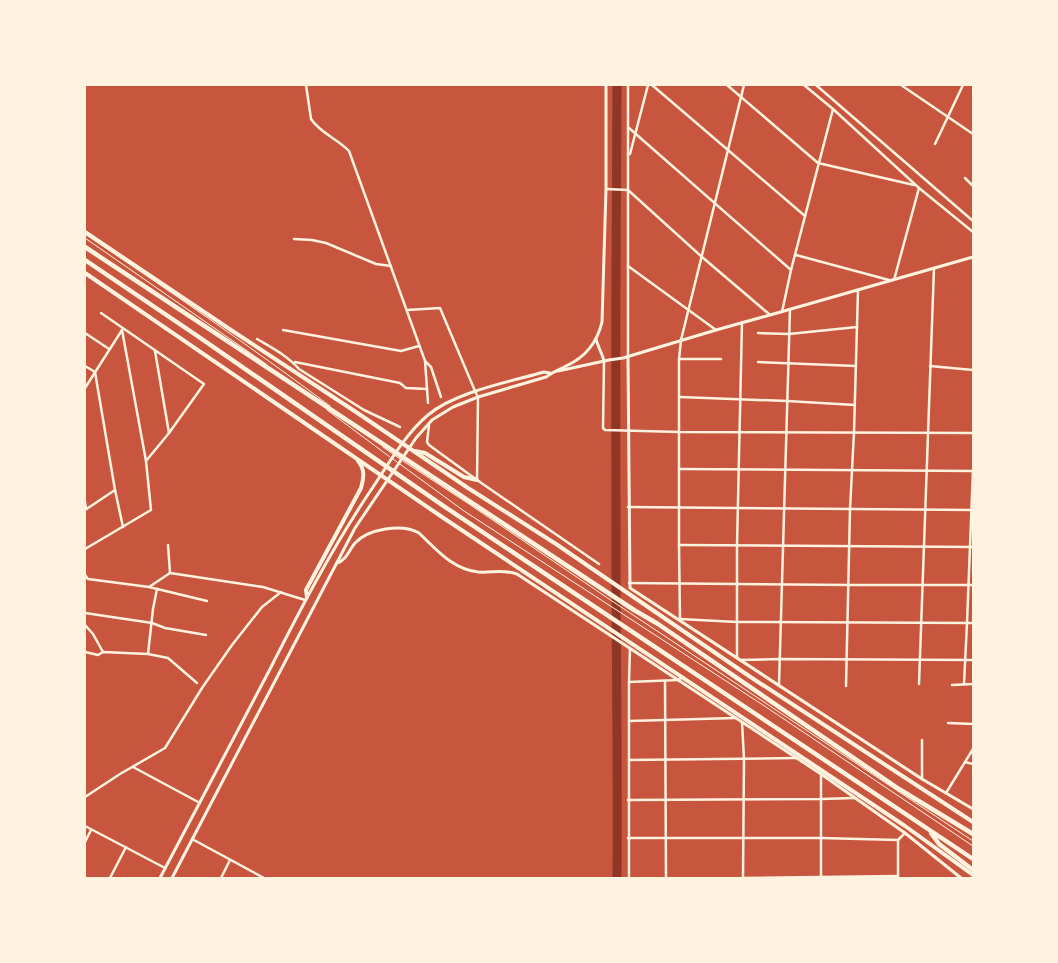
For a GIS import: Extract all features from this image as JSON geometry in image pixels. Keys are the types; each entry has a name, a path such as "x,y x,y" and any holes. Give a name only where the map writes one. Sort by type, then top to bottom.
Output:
{"highway":[{"path":"85,233 306,376 413,451 556,544 749,676 973,822"},
{"path":"85,247 602,588 633,612 658,624 899,789 973,834"},
{"path":"85,260 448,509 928,830 973,858"},
{"path":"85,273 602,626 631,642 905,826 973,875"},
{"path":"306,599 306,590 358,495 363,482 364,472 361,464 347,451"},
{"path":"413,451 426,453 464,477 477,480"},
{"path":"928,830 938,844 973,870"}],"street":[{"path":"306,85 311,119 314,124 349,151 425,361 428,403"},
{"path":"558,371 587,353 599,333 602,322 608,189 606,85"},
{"path":"628,85 626,431 630,588 922,779 968,807 973,808"},
{"path":"629,159 648,85"},
{"path":"652,85 805,216"},
{"path":"727,85 818,163 915,185"},
{"path":"680,620 679,359 681,340 744,85"},
{"path":"804,85 833,109 915,185 973,232"},
{"path":"816,85 973,221"},
{"path":"902,85 973,134"},
{"path":"934,144 963,85"},
{"path":"782,312 791,270 833,109"},
{"path":"629,128 791,270"},
{"path":"965,178 973,186"},
{"path":"892,280 919,188"},
{"path":"608,189 628,190 770,316"},
{"path":"294,240 312,240 326,243 376,264 391,266"},
{"path":"796,255 892,280"},
{"path":"160,878 306,599 348,524 410,432 427,415 439,406 475,391 544,372 551,373 626,358 742,322 770,316 973,257"},
{"path":"628,266 716,330"},
{"path":"918,684 934,268"},
{"path":"846,686 851,469 854,432 858,290"},
{"path":"407,310 440,308 478,397 477,480"},
{"path":"779,687 790,309"},
{"path":"101,312 204,384 146,461"},
{"path":"738,660 737,584 742,322"},
{"path":"758,333 789,334 857,327"},
{"path":"85,388 123,329"},
{"path":"85,549 152,510 146,461 123,329"},
{"path":"283,330 401,351 419,346"},
{"path":"85,333 109,350"},
{"path":"257,339 293,362 306,376 364,410 400,427"},
{"path":"596,339 598,349 604,361 603,428 605,430 973,433"},
{"path":"155,351 168,433"},
{"path":"679,359 721,360"},
{"path":"425,361 431,367 441,396"},
{"path":"293,362 400,383 406,388 427,389"},
{"path":"758,362 856,366"},
{"path":"85,366 95,372 123,526"},
{"path":"930,366 973,370"},
{"path":"172,878 336,563 360,520 416,438 429,423 453,407 478,397 546,378 551,373"},
{"path":"680,397 854,405"},
{"path":"429,423 427,442 429,445 599,564"},
{"path":"679,469 973,470 972,547 964,684"},
{"path":"85,502 86,510 115,490"},
{"path":"628,507 972,510"},
{"path":"336,563 342,561 360,538 384,530 405,528 418,533 448,560 468,570 486,572 502,570 517,574 602,626 629,648 821,774 905,833 961,878"},
{"path":"168,545 170,573"},
{"path":"679,545 972,547"},
{"path":"149,587 170,573 263,587 306,599"},
{"path":"85,575 88,579 149,587 207,601"},
{"path":"629,583 973,585"},
{"path":"148,654 157,589"},
{"path":"85,797 165,748 202,688 232,645 262,607 281,592"},
{"path":"85,613 152,623 165,628 206,635"},
{"path":"680,620 973,623"},
{"path":"85,625 93,634 102,652"},
{"path":"629,648 629,878"},
{"path":"85,652 98,655 102,652 148,654 168,658 197,683"},
{"path":"738,660 973,660"},
{"path":"749,676 754,670"},
{"path":"629,682 678,680 683,677"},
{"path":"665,681 666,878"},
{"path":"952,685 973,684"},
{"path":"629,721 737,718"},
{"path":"742,722 744,759 743,878 898,877 898,840 905,833"},
{"path":"948,723 973,724"},
{"path":"922,740 922,779"},
{"path":"946,793 973,748"},
{"path":"629,760 797,758"},
{"path":"965,762 973,764"},
{"path":"133,767 200,804"},
{"path":"821,774 821,878"},
{"path":"628,800 821,800 855,798"},
{"path":"85,826 166,868"},
{"path":"85,842 92,829"},
{"path":"628,838 898,840"},
{"path":"192,839 264,878"},
{"path":"110,878 126,847"},
{"path":"221,878 230,860"}],"lane":[{"path":"85,233 282,370 409,466 469,504 612,601 633,612 973,841"},
{"path":"85,238 251,353 464,511 758,702 973,846"}],"waterway":[{"path":"617,85 617,878"}]}
